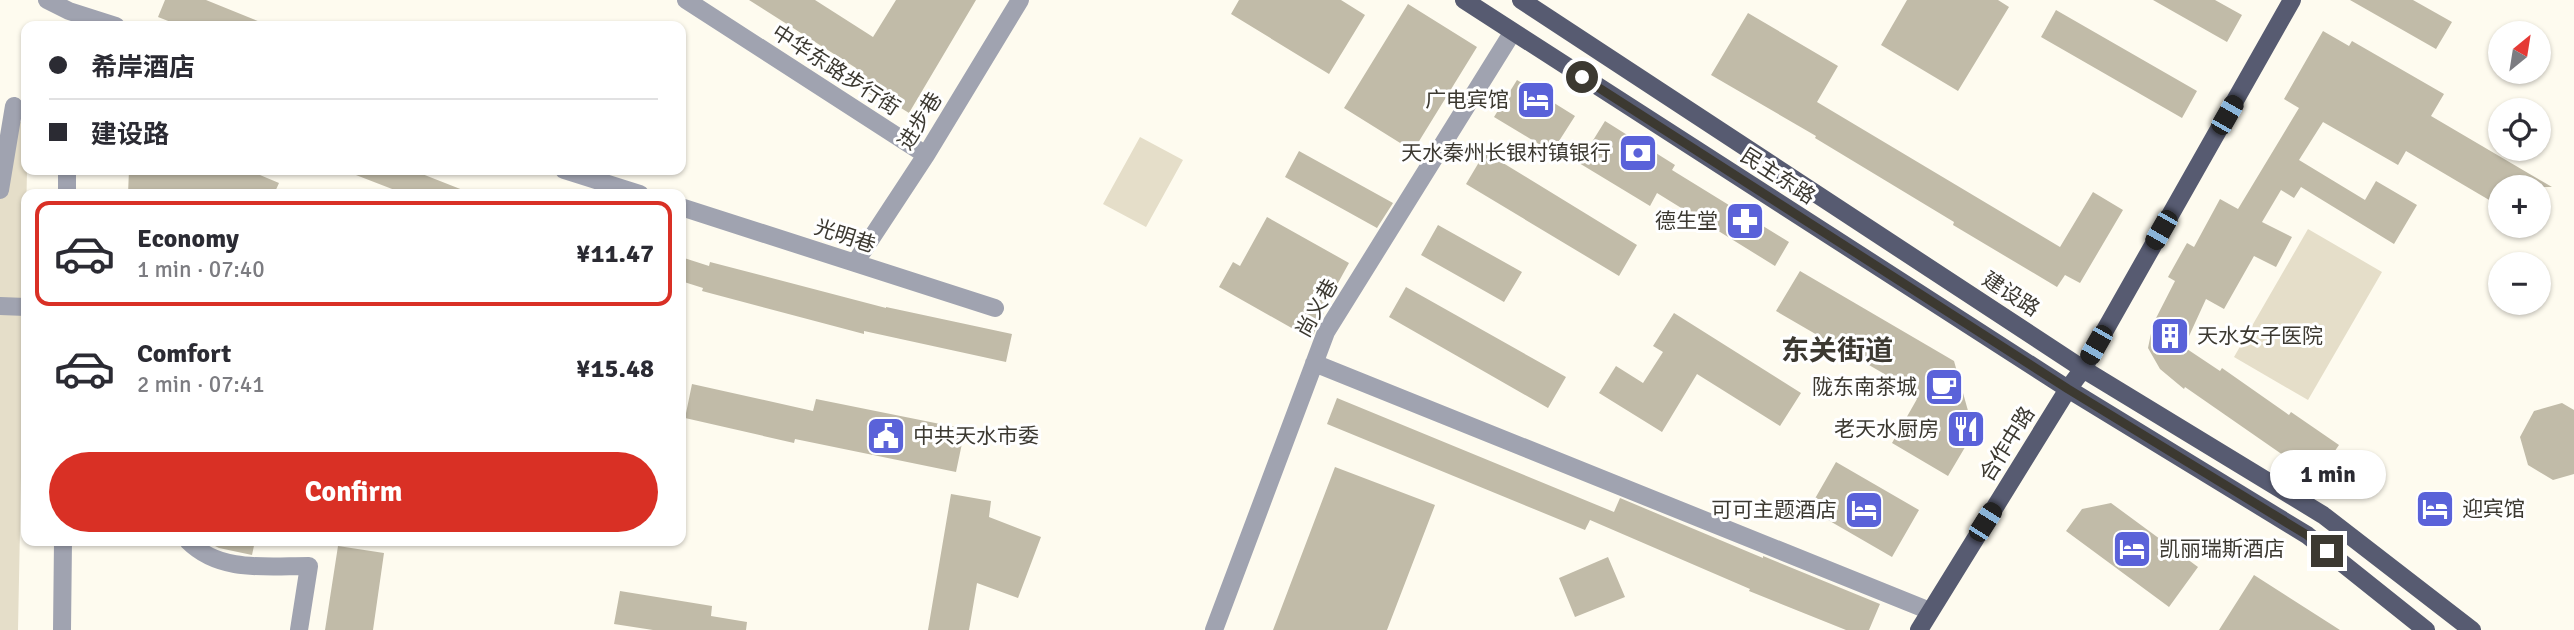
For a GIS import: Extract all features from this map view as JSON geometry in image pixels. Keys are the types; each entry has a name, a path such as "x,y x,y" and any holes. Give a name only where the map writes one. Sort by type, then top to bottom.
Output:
{"main road":[{"name":"民主东路","path":"1464,0 2068,389"},
{"name":"建设路","path":"1521,0 2083,369 2323,515 2394,567 2472,630"},
{"name":"合作中路","path":"1919,630 2083,369 2292,0"},
{"path":"2068,389 2307,535 2426,630"}],"street":[{"path":"47,0 69,12 100,21"},
{"name":"中华东路步行街","path":"686,0 926,155"},
{"name":"进步巷","path":"855,263 926,155 1020,0"},
{"name":"尚义巷","path":"1214,630 1326,332 1512,33"},
{"path":"0,134 20,102"},
{"path":"0,190 20,102"},
{"path":"580,175 624,189"},
{"name":"光明巷","path":"686,209 995,308"},
{"path":"0,306 21,307"},
{"path":"1314,363 1930,611"},
{"path":"62,630 63,546"},
{"path":"194,546 208,557 232,565 309,566 299,630"}],"shaded area":[{"path":"12,117 21,122 21,175 27,175 27,189 21,189 18,630 0,630 0,140"},
{"path":"1140,137 1183,160 1146,227 1103,204"},
{"path":"2308,229 2382,272 2308,400 2234,357"}],"building":[{"path":"165,0 206,0 258,21 168,21 158,17"},
{"path":"749,0 815,0 873,37 896,0 976,0 909,113 885,98 882,102 868,93 871,89 851,76 856,68"},
{"path":"1239,0 1341,0 1365,15 1329,74 1231,14"},
{"path":"1907,0 1998,0 2009,7 1958,91 1881,45"},
{"path":"2153,0 2215,0 2242,15 2227,42"},
{"path":"2350,0 2413,0 2452,22 2436,49"},
{"path":"1408,4 1477,47 1413,151 1344,108"},
{"path":"2056,10 2197,91 2182,118 2041,37"},
{"path":"1748,13 1838,66 1817,102 2060,247 2093,192 2123,210 2080,283 2065,275 2057,287 1953,225 1954,222 1815,138 1816,136 1711,75"},
{"path":"2323,31 2349,46 2352,41 2444,94 2431,116 2488,149 2488,161 2508,161 2532,175 2488,175 2488,199 2406,151 2398,165 2323,122 2299,160 2365,200 2376,181 2417,205 2394,244 2301,187 2294,198 2281,190 2262,222 2292,237 2276,267 2254,256 2224,309 2206,299 2184,347 2220,371 2222,368 2289,415 2291,412 2339,445 2316,478 2185,387 2184,389 2160,369 2148,348 2153,324 2175,281 2168,277 2187,243 2194,247 2220,199 2238,209 2299,108 2284,99"},
{"path":"1517,80 1575,116 1552,152 1494,117"},
{"path":"1605,121 1675,165 1672,170 1789,242 1775,266 1657,193 1650,206 1579,163"},
{"path":"1299,151 1393,203 1377,228 1285,177"},
{"path":"1485,152 1637,245 1619,276 1466,184"},
{"path":"129,175 260,175 279,183 276,189 128,189"},
{"path":"356,175 425,175 460,189 392,189"},
{"path":"1267,217 1349,263 1322,312 1324,313 1311,339 1219,287 1233,262 1240,266"},
{"path":"1438,225 1522,272 1504,302 1421,255"},
{"path":"686,259 709,266 710,262 886,308 1012,334 1006,362 864,331 864,334 702,291 703,288 686,283"},
{"path":"1800,271 1954,361 1974,432 1948,476 1892,443 1917,399 1909,395 1912,390 1776,311"},
{"path":"1406,287 1566,377 1548,408 1389,317"},
{"path":"1674,313 1801,393 1780,426 1697,374 1662,432 1599,393 1616,366 1643,383 1663,352 1653,346"},
{"name":"中共天水市委","path":"692,384 813,411 816,399 965,429 956,472 795,439 794,443 686,418"},
{"path":"1337,398 1614,512 1620,498 1880,604 1869,630 1846,630 1749,591 1750,589 1590,520 1585,530 1327,424"},
{"path":"2562,403 2574,410 2574,474 2553,480 2528,465 2520,437 2534,411"},
{"name":"可可主题酒店","path":"1836,462 1919,510 1892,557 1809,509"},
{"path":"1335,467 1435,505 1387,630 1273,630"},
{"path":"951,494 991,501 989,517 1041,537 1018,598 977,583 969,630 928,630"},
{"name":"凯丽瑞斯酒店","path":"2111,503 2198,567 2169,607 2066,531 2082,509"},
{"path":"215,546 254,546 252,555"},
{"path":"338,546 384,553 373,630 325,630"},
{"path":"1608,557 1625,597 1575,617 1559,578"},
{"path":"2254,575 2340,630 2219,630"},
{"path":"620,591 712,606 711,616 747,622 746,630 653,630 614,624"}],"place":[{"name":"广电宾馆","path":"1536,100"},
{"name":"天水秦州长银村镇银行","path":"1638,153"},
{"name":"德生堂","path":"1745,221"},
{"name":"天水女子医院","path":"2170,336"},
{"name":"陇东南茶城","path":"1944,387"},
{"name":"老天水厨房","path":"1966,429"},
{"name":"中共天水市委","path":"886,436"},
{"name":"迎宾馆","path":"2435,509"},
{"name":"可可主题酒店","path":"1864,510"},
{"name":"凯丽瑞斯酒店","path":"2132,549"}],"district":[{"name":"东关街道","path":"1837,351"}],"route":[{"path":"1582,77 2068,389 2307,535 2327,551"}]}
